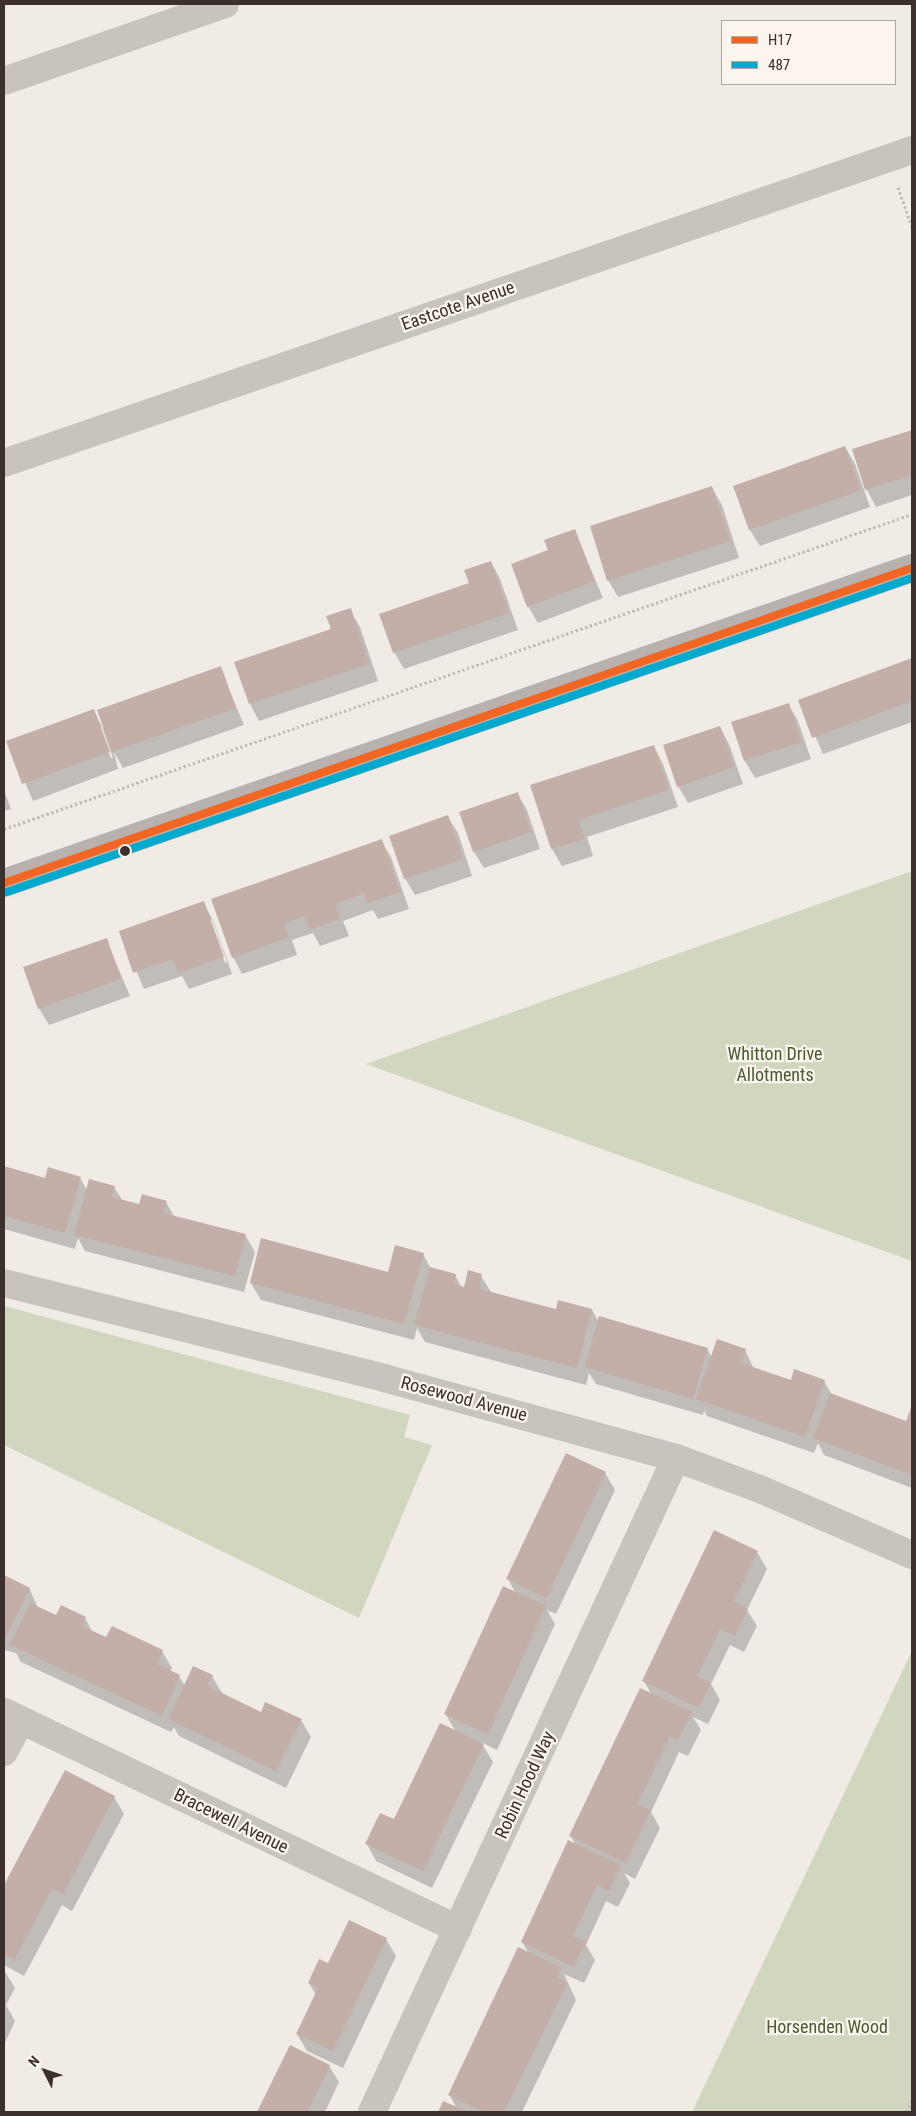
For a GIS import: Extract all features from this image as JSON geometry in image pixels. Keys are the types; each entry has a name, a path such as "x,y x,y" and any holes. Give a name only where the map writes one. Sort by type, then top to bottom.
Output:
{"main road":[{"path":"4,883 912,568"}],"street":[{"path":"4,81 226,4"},
{"name":"Eastcote Avenue","path":"4,463 900,154"},
{"name":"Rosewood Avenue","path":"4,1283 384,1378 676,1458 760,1488 912,1555"},
{"name":"Robin Hood Way","path":"372,2112 676,1458"},
{"path":"4,1752 12,1716"},
{"name":"Bracewell Avenue","path":"12,1716 458,1929"}],"path":[{"path":"900,154 912,228"},
{"path":"4,829 912,514"},
{"path":"908,2112 912,2100"}],"green space":[{"name":"Whitton Drive Allotments","path":"912,871 912,1261 366,1064"},
{"path":"4,1306 410,1415 404,1437 432,1445 359,1618 4,1445"},
{"name":"Horsenden Wood","path":"912,1651 912,2112 692,2112"}],"building":[{"path":"912,430 912,475 865,490 852,449"},
{"path":"845,446 861,490 749,530 733,486"},
{"path":"712,486 730,541 607,581 590,526"},
{"path":"575,529 595,581 527,607 511,564 548,550 544,540"},
{"path":"491,561 509,613 393,653 379,614 469,583 464,570"},
{"path":"351,608 369,664 249,704 234,662 331,629 326,616"},
{"path":"912,658 912,701 812,738 798,700"},
{"path":"221,666 236,708 112,752 97,710"},
{"path":"789,703 802,742 744,761 731,722"},
{"path":"94,709 110,752 22,784 6,741"},
{"path":"720,726 734,767 677,787 663,745"},
{"path":"654,745 669,790 578,820 585,839 551,849 530,785"},
{"path":"518,792 531,832 473,852 459,812"},
{"path":"448,815 463,859 404,879 389,836"},
{"path":"382,839 400,892 368,903 364,893 335,904 340,919 309,930 305,916 284,923 289,937 232,958 211,899"},
{"path":"204,901 224,957 178,973 173,959 133,973 119,931"},
{"path":"107,938 121,979 38,1009 23,967"},
{"path":"4,1166 45,1178 48,1167 81,1177 65,1233 4,1216"},
{"path":"89,1179 115,1186 112,1197 139,1204 142,1194 167,1201 163,1213 246,1234 235,1276 74,1235"},
{"path":"261,1238 388,1272 395,1245 424,1253 404,1324 250,1283"},
{"path":"430,1267 456,1274 453,1284 464,1287 468,1270 482,1274 479,1289 556,1309 558,1300 592,1309 577,1368 414,1325"},
{"path":"599,1316 708,1348 693,1399 585,1367"},
{"path":"717,1339 746,1349 741,1363 791,1380 794,1369 825,1380 805,1437 696,1399"},
{"path":"830,1393 906,1421 912,1405 912,1475 813,1438"},
{"path":"566,1453 606,1472 547,1598 506,1579"},
{"path":"714,1530 758,1551 734,1601 748,1609 735,1636 720,1629 697,1676 711,1683 699,1708 642,1681"},
{"path":"4,1575 30,1588 5,1639 4,1638"},
{"path":"503,1586 546,1606 488,1734 444,1714"},
{"path":"30,1603 56,1615 61,1605 86,1617 82,1626 106,1637 112,1626 163,1650 157,1664 180,1675 162,1716 10,1645"},
{"path":"193,1666 213,1675 207,1686 261,1712 265,1702 302,1719 276,1771 168,1719"},
{"path":"640,1688 692,1712 678,1740 670,1736 637,1804 651,1810 626,1863 569,1836"},
{"path":"440,1723 484,1744 423,1871 365,1844 380,1813 394,1819"},
{"path":"65,1770 115,1796 63,1894 52,1889 14,1960 4,1954 4,1885"},
{"path":"568,1840 621,1865 609,1891 597,1885 573,1936 586,1942 574,1967 521,1942"},
{"path":"349,1920 387,1938 333,2051 296,2034 318,1988 308,1983 319,1959 328,1963"},
{"path":"518,1947 562,1968 557,1978 567,1983 504,2112 484,2112 448,2095"},
{"path":"290,2045 330,2065 307,2112 257,2112"},
{"path":"443,2101 468,2112 438,2112"}],"transit line":[{"name":"H17","path":"4,883 912,568"},
{"name":"487","path":"7,892 912,578"}]}
